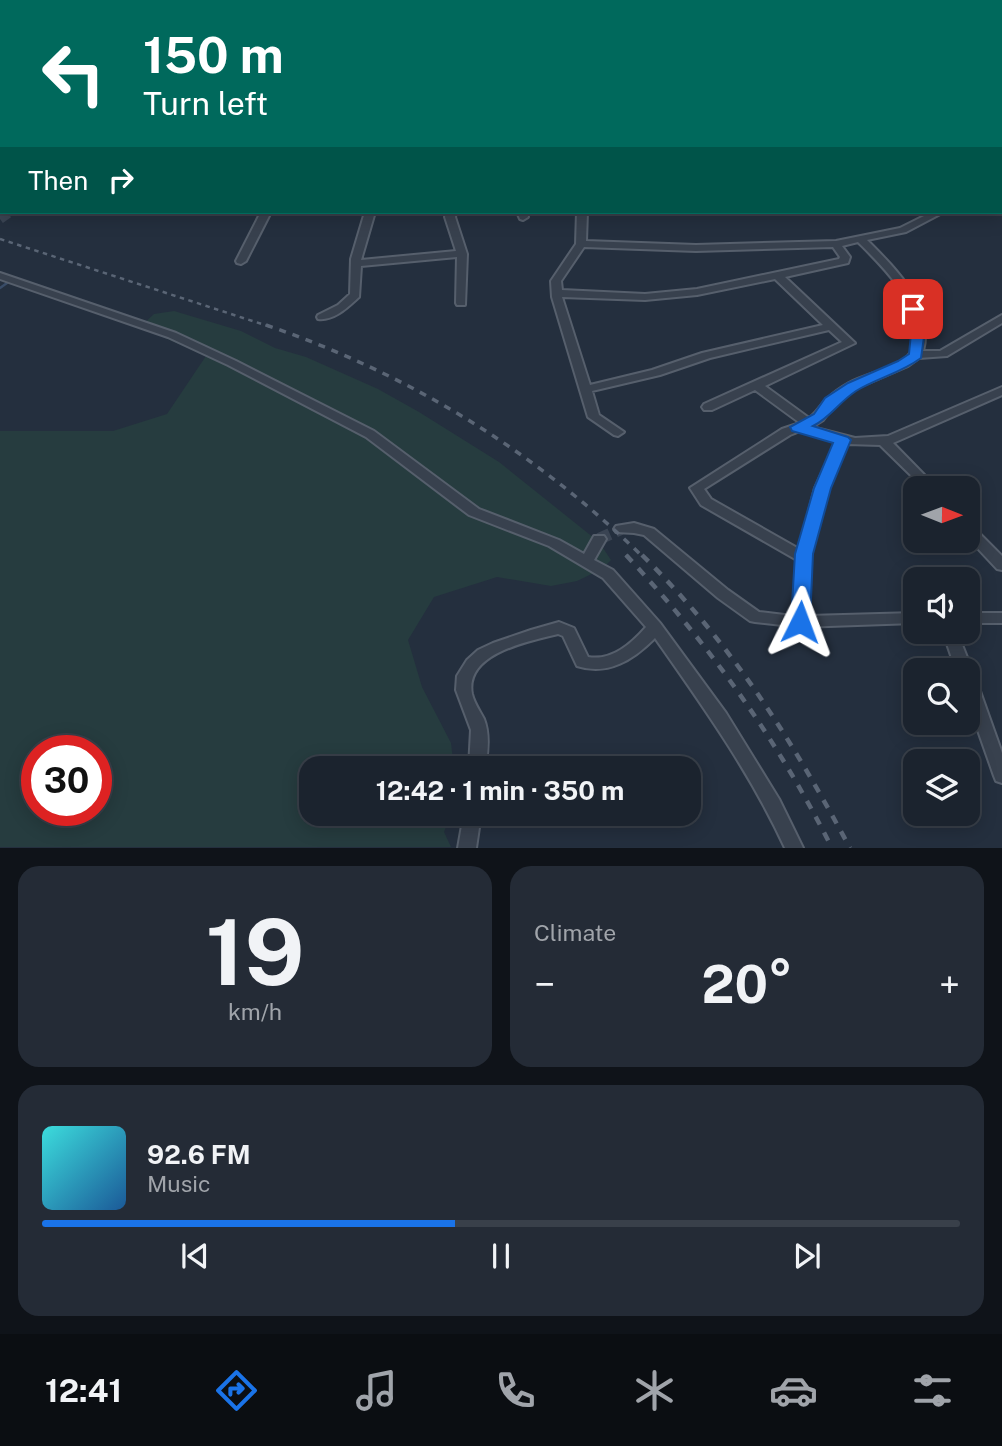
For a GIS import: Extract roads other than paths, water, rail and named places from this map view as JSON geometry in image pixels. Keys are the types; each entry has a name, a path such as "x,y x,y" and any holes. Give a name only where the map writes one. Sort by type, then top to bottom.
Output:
{"street":[{"path":"240,261 265,214"},
{"path":"322,317 342,307 355,295 356,263 369,214"},
{"path":"451,214 463,254 461,303"},
{"path":"582,214 580,244 556,281 557,293 594,417 618,432"},
{"path":"580,244 696,248 836,244 903,230 935,214"},
{"path":"860,239 894,273 908,294 919,323 916,355"},
{"path":"557,293 645,297 697,292 844,261 845,257 836,244"},
{"path":"356,263 463,254"},
{"path":"708,407 849,343 777,275"},
{"path":"2,279 172,335 232,363 370,435 474,512 519,528 587,560 608,574 655,626 720,718 773,804 794,848"},
{"path":"804,558 706,502 697,488 820,417 830,402 853,386 904,364 916,355 943,354 1002,318"},
{"path":"587,389 656,373 706,355 831,326"},
{"path":"756,385 804,426 853,444 883,441 1002,391"},
{"path":"800,622 804,558 822,488 843,440"},
{"path":"883,441 918,476"},
{"path":"621,529 634,528 649,532 755,617 800,622 903,618"},
{"path":"587,560 598,538"},
{"path":"980,542 1002,565"},
{"path":"980,618 1002,618"},
{"path":"477,756 478,723 464,692 464,679 474,660 494,649 559,628 569,632 582,662 598,664 626,654 655,626"},
{"path":"980,714 1002,776"},
{"path":"467,848 470,826"}],"waterway":[{"path":"0,288 7,283"}],"tunnel":[{"path":"0,219 7,214"},
{"path":"599,539 621,529"}],"railway":[{"path":"0,239 271,327"},
{"path":"266,325 370,367 468,420 559,483 643,557"},
{"path":"628,557 626,555 685,623 740,694 788,769 832,848"},
{"path":"642,555 704,623 757,693 805,768 850,848"}]}
